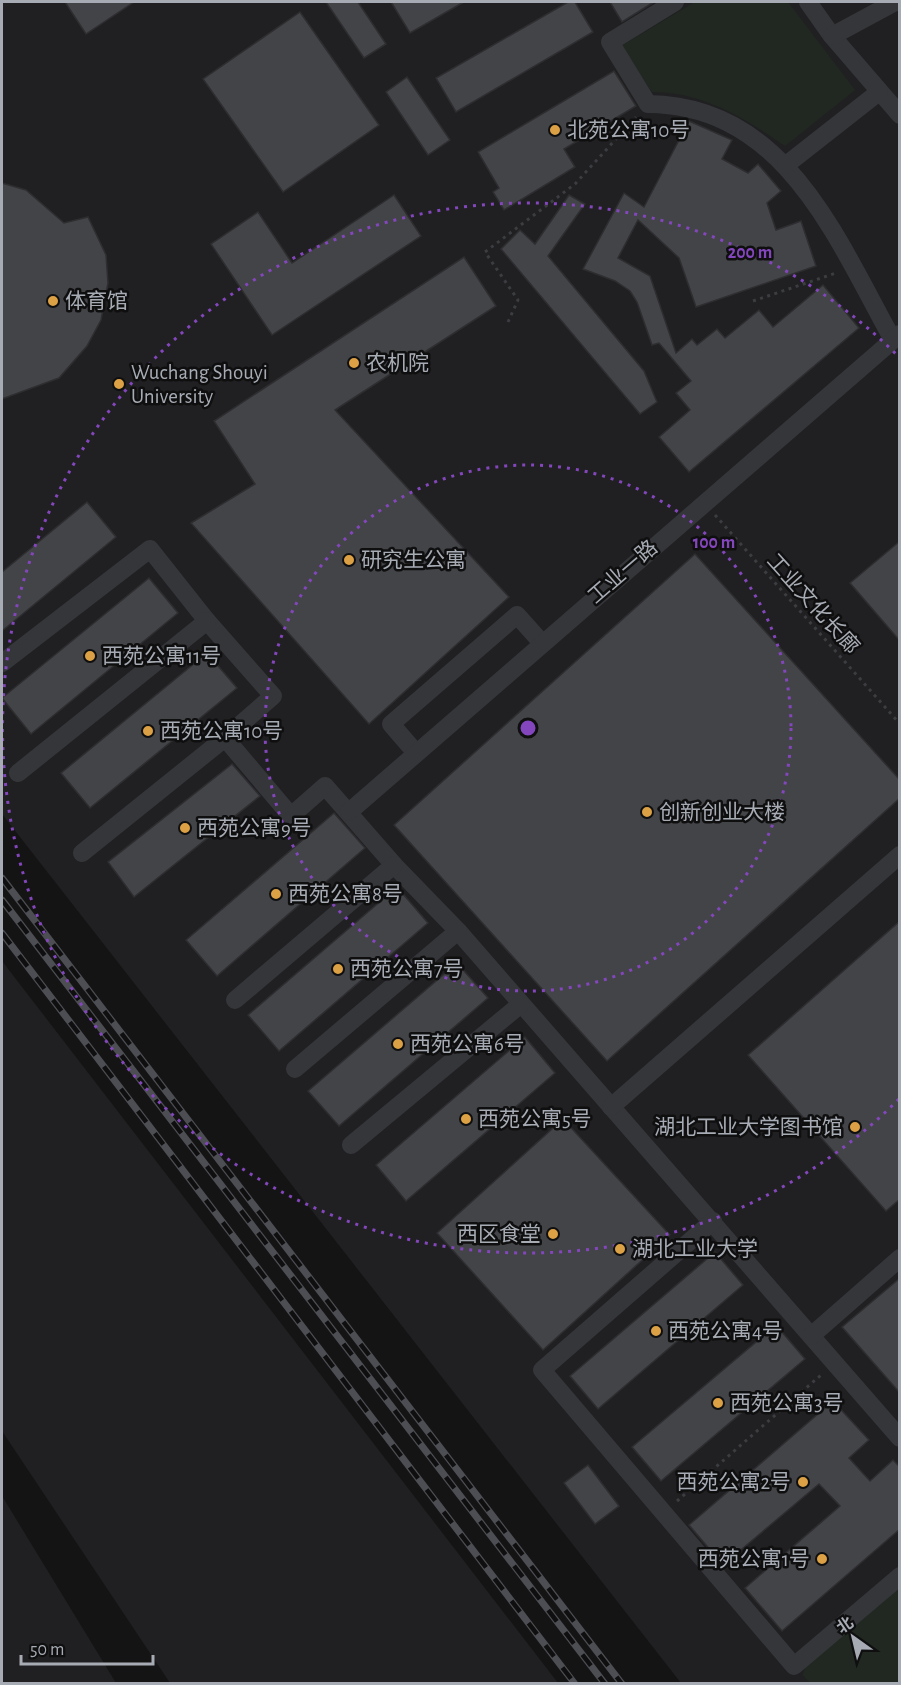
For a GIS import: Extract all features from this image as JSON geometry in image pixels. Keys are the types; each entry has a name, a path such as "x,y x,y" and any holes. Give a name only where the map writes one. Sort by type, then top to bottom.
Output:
{"street":[{"path":"675,2 610,42 648,104 672,104 697,109 726,121 786,165 813,198 852,267 896,337"},
{"path":"808,2 832,36 900,115"},
{"path":"832,36 895,2"},
{"path":"786,165 879,92"},
{"name":"工业一路","path":"349,812 896,337"},
{"path":"2,663 150,549 207,621 273,696 225,738 82,853"},
{"path":"416,753 391,724 517,615 542,643"},
{"path":"18,773 207,621"},
{"path":"225,738 291,816 325,786 394,865 458,931 900,1438"},
{"path":"612,1107 900,855"},
{"path":"236,1000 394,865"},
{"path":"295,1069 458,931"},
{"path":"351,1145 521,1004"},
{"path":"713,1221 542,1370 662,1514 794,1666 900,1576"},
{"path":"811,1336 900,1258"}],"path":[{"path":"508,322 518,300 485,252 575,184 648,104"},
{"path":"753,301 852,267"},
{"name":"工业文化长廊","path":"703,503 900,724"},
{"path":"662,1514 835,1364"}],"shaded area":[{"name":"湖北工业大学","path":"2,2 899,2 899,1683 681,1683 2,814"},
{"path":"695,2 788,2 855,90 785,146 723,108 689,97 652,92 621,46"},
{"path":"2,961 558,1683 170,1683 2,1431"},
{"path":"2,1496 116,1683 2,1683"},
{"path":"899,1586 899,1683 810,1683 803,1675 809,1655"}],"building":[{"path":"65,2 134,2 86,34"},
{"path":"326,2 358,2 386,44 364,58"},
{"path":"391,2 464,2 410,33"},
{"path":"568,2 575,2 593,32 456,112 436,78"},
{"path":"610,2 654,2 622,22"},
{"path":"300,12 379,125 283,192 203,79"},
{"name":"北苑公寓10号","path":"614,71 636,106 564,149 575,167 504,210 493,192 499,188 478,152"},
{"path":"407,77 450,140 428,155 386,92"},
{"path":"689,121 732,140 722,159 748,173 758,164 781,191 767,203 776,230 801,221 816,266 696,307 679,258 638,220 618,258 650,276 676,353 692,339 697,345 717,329 725,338 759,310 773,327 823,285 859,328 689,472 659,437 690,410 676,393 691,381 659,343 652,345 637,302 630,291 615,281 583,269 624,193 644,207"},
{"name":"体育馆","path":"2,183 26,190 64,223 88,217 106,255 108,283 101,320 87,346 59,378 2,399"},
{"path":"394,195 421,236 272,335 211,244 258,212 292,263"},
{"path":"569,195 585,204 548,256 644,371 657,402 640,414 501,249 520,230 535,244"},
{"name":"研究生公寓","path":"464,257 496,306 335,410 509,597 369,724 191,523 255,484 214,421"},
{"path":"87,502 116,537 2,631 2,572"},
{"path":"900,541 900,641 850,583"},
{"name":"创新创业大楼","path":"695,554 900,780 900,798 607,1061 394,825"},
{"name":"西苑公寓11号","path":"149,578 178,613 31,734 2,698"},
{"name":"西苑公寓10号","path":"207,653 237,688 90,808 61,773"},
{"name":"西苑公寓9号","path":"232,764 260,796 134,897 108,862"},
{"name":"西苑公寓8号","path":"334,813 365,848 217,976 186,940"},
{"name":"西苑公寓7号","path":"397,887 428,923 279,1051 248,1015"},
{"name":"湖北工业大学图书馆","path":"900,921 900,1199 886,1211 748,1055"},
{"name":"西苑公寓6号","path":"457,963 488,998 339,1126 308,1091"},
{"name":"西苑公寓5号","path":"525,1037 555,1073 406,1201 376,1165"},
{"name":"西区食堂","path":"563,1119 670,1235 543,1350 437,1233"},
{"name":"西苑公寓4号","path":"715,1252 743,1285 598,1409 570,1376"},
{"path":"900,1278 900,1393 842,1327"},
{"name":"西苑公寓3号","path":"776,1325 805,1359 661,1481 632,1447"},
{"path":"833,1401 869,1440 849,1458 870,1481 893,1460 900,1467 900,1529 782,1631 745,1588 840,1506 819,1484 723,1565 689,1525"},
{"path":"588,1465 619,1506 595,1524 564,1483"}],"railway":[{"path":"2,878 622,1684"},
{"path":"2,900 605,1684"},
{"path":"2,933 575,1684"}],"place":[{"name":"北苑公寓10号","path":"555,130"},
{"name":"体育馆","path":"53,301"},
{"name":"农机院","path":"354,363"},
{"name":"Wuchang Shouyi University","path":"119,384"},
{"name":"研究生公寓","path":"349,560"},
{"name":"西苑公寓11号","path":"90,656"},
{"name":"西苑公寓10号","path":"148,731"},
{"name":"创新创业大楼","path":"647,812"},
{"name":"西苑公寓9号","path":"185,828"},
{"name":"西苑公寓8号","path":"276,894"},
{"name":"西苑公寓7号","path":"338,969"},
{"name":"西苑公寓6号","path":"398,1044"},
{"name":"西苑公寓5号","path":"466,1119"},
{"name":"湖北工业大学图书馆","path":"855,1127"},
{"name":"西区食堂","path":"553,1234"},
{"name":"湖北工业大学","path":"620,1249"},
{"name":"西苑公寓4号","path":"656,1331"},
{"name":"西苑公寓3号","path":"718,1403"},
{"name":"西苑公寓2号","path":"803,1482"},
{"name":"西苑公寓1号","path":"822,1559"}]}
